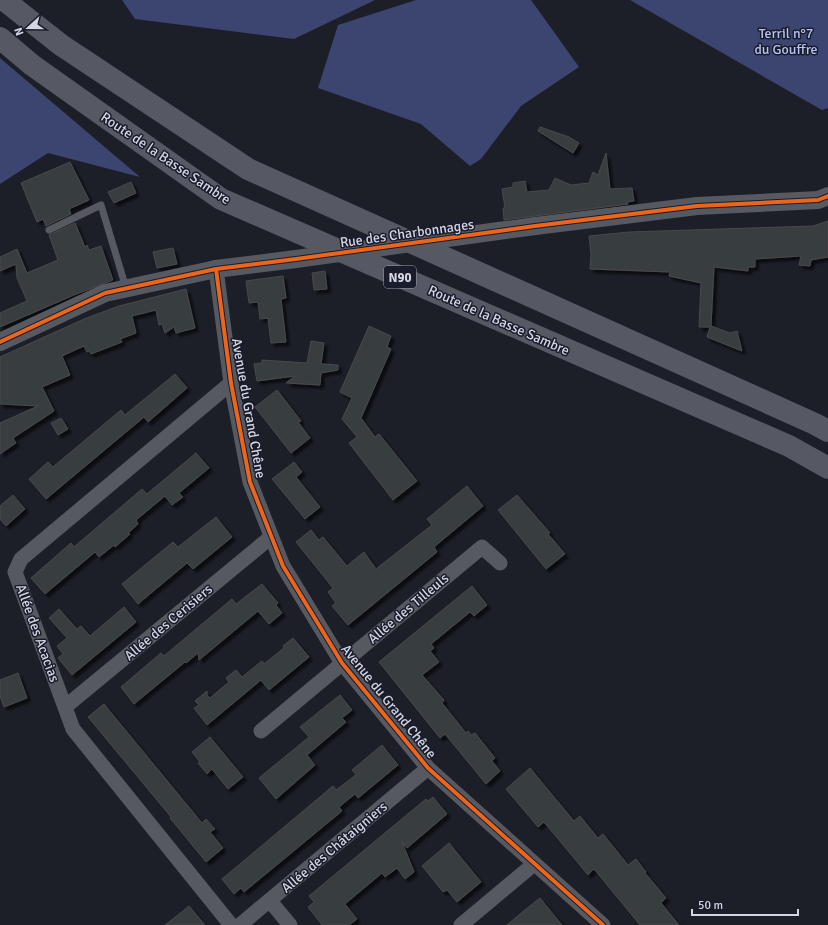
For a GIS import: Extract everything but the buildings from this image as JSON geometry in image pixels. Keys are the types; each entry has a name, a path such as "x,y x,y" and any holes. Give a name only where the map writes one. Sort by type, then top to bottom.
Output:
{"highway":[{"name":"N90","path":"4,0 61,45 248,169 808,420 828,432"},
{"name":"Route de la Basse Sambre","path":"0,38 32,65 221,199 789,446 828,468"}],"street":[{"name":"Rue des Charbonnages","path":"0,342 105,293 216,269 534,226 697,206 818,200 828,196"},
{"name":"Avenue du Grand Chêne","path":"216,269 232,383 250,482 283,566 342,663 428,768 603,925"},
{"name":"Allée des Acacias","path":"231,925 73,729 15,572 21,559 232,383"},
{"name":"Allée des Cerisiers","path":"64,708 271,537"},
{"name":"Allée des Tilleuls","path":"261,731 482,547 500,564"},
{"name":"Allée des Châtaigniers","path":"240,925 428,768"},
{"path":"461,925 534,864"},
{"path":"270,901 290,925"}],"lane":[{"path":"49,230 101,205 126,288"}],"green space":[{"path":"122,0 375,0 294,39 135,19"},
{"path":"416,0 531,0 579,67 521,106 481,159 470,166 421,124 318,88 338,25"},
{"name":"Terril n°7 du Gouffre","path":"630,0 828,0 828,108 822,110"},
{"path":"0,58 140,177 48,153 0,184"}],"cycle path":[{"path":"0,342 105,293 216,269 535,226 697,206 818,200 828,196"},
{"path":"216,269 231,383 250,482 283,566 342,663 428,768 603,925"}]}
